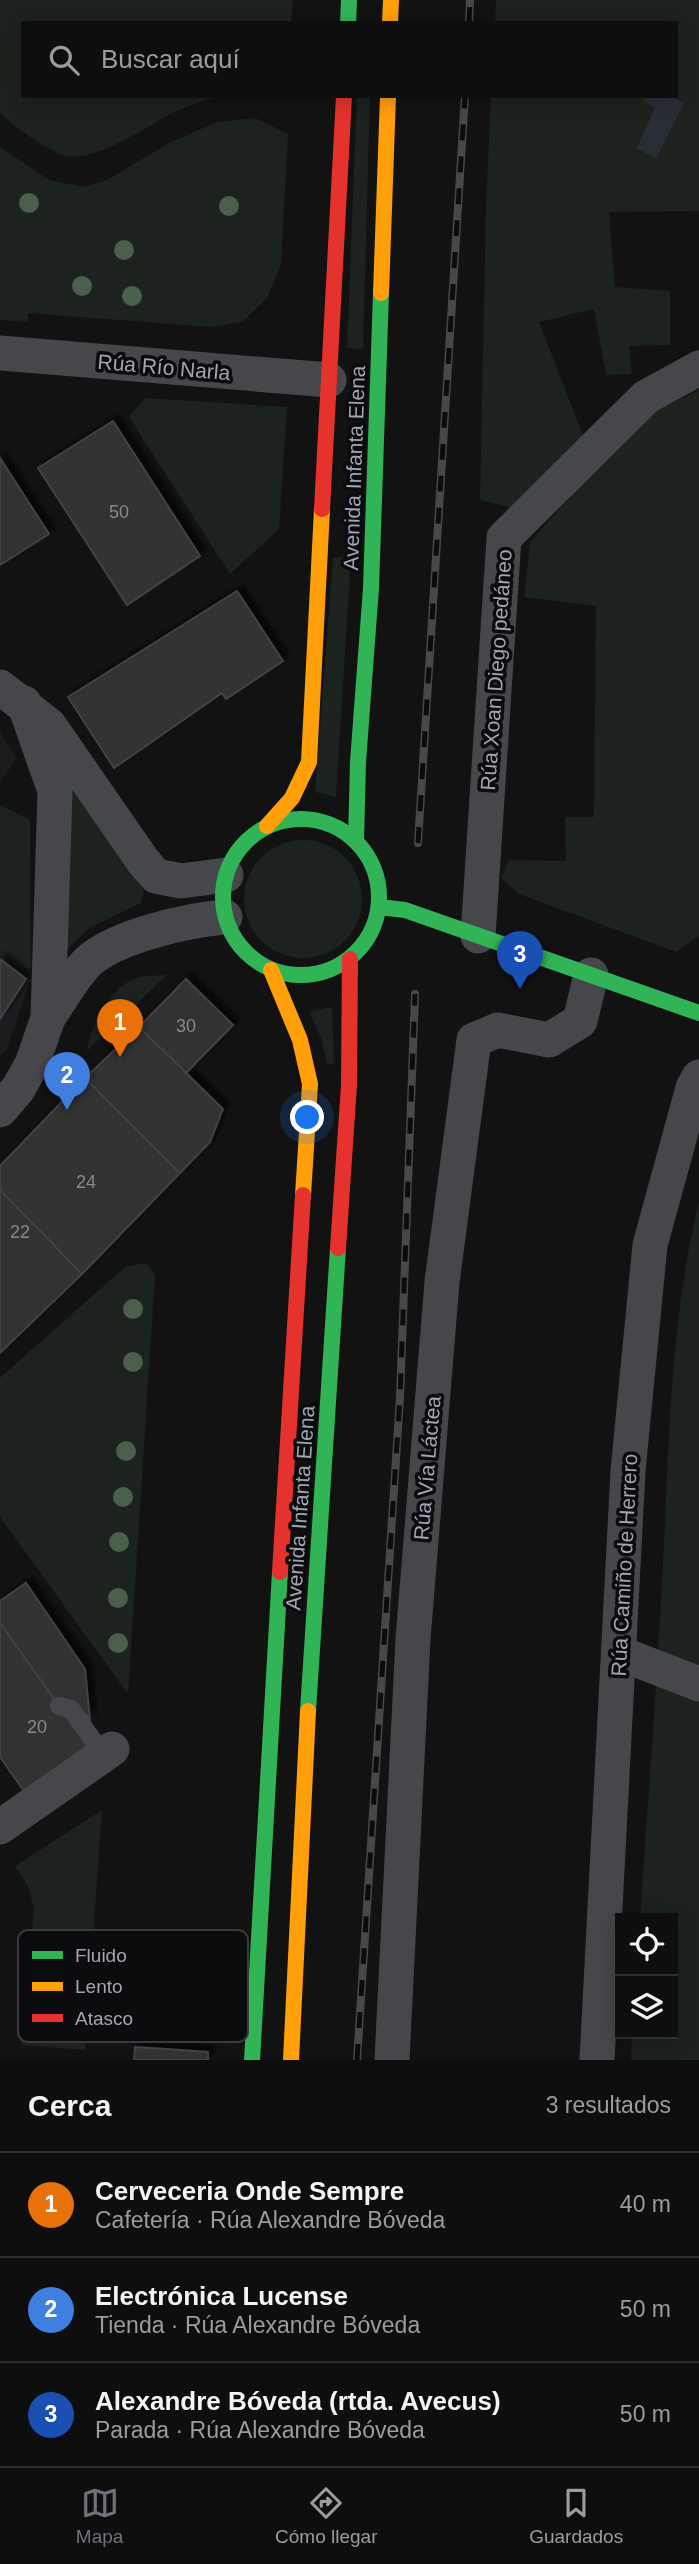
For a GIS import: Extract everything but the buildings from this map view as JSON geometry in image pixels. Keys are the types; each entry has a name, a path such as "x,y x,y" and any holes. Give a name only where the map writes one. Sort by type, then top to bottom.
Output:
{"street":[{"path":"348,21 349,0"},
{"path":"390,21 391,0"},
{"name":"Avenida Infanta Elena","path":"267,826 292,798 309,762 344,98"},
{"name":"Avenida Infanta Elena","path":"356,841 358,762 371,588 388,98"},
{"name":"Rúa Río Narla","path":"0,354 329,380"},
{"name":"Rúa Xoan Diego pedáneo","path":"478,936 504,538 646,397 699,368"},
{"path":"12,695 49,725 156,876 181,881 226,875"},
{"path":"12,695 55,791 48,1018"},
{"path":"289,819 313,820 336,827 356,841 370,860 378,883 379,907 372,930 350,959 318,973 294,975 271,970 250,957 235,939 225,917 222,890 230,862 246,841 267,826 289,819"},
{"path":"379,907 405,910 699,1013"},
{"path":"0,1110 18,1089 32,1064 48,1018 90,961 123,941 199,919 225,917"},
{"name":"Avenida Infanta Elena","path":"290,2060 310,1680 349,1085 350,959"},
{"name":"Avenida Infanta Elena","path":"252,2060 310,1084 298,1030 271,970"},
{"name":"Rúa Vía Láctea","path":"392,2060 412,1639 442,1282 474,1040 498,1030 549,1040 580,1021 592,975"},
{"name":"Rúa Camiño de Herrero","path":"597,2060 628,1471 650,1245 693,1088 699,1077"},
{"path":"619,1653 699,1684"},
{"path":"0,1827 107,1752"}],"lane":[{"path":"60,1706 71,1709 107,1752"}],"shaded area":[{"path":"0,0 293,0 291,21 21,21 21,98 215,98 181,109 107,148 76,156 63,155 48,148 0,113"},
{"path":"496,0 699,0 699,211 609,212 615,287 670,291 670,345 629,346 632,374 606,375 594,309 539,322 584,438 517,509 480,500 491,98 678,98 678,21 495,21"},
{"path":"357,98 370,98 363,349 347,348"},
{"path":"645,98 675,98 684,103 656,159 637,148 655,108 643,101"},
{"path":"255,118 288,134 281,265 267,298 242,322 211,327 28,313 28,322 0,320 0,147 49,180 84,187 107,180 169,143 217,122"},
{"path":"699,390 699,936 676,952 519,894 501,878 509,860 566,861 565,817 594,817 596,606 524,597 530,542 641,418"},
{"path":"145,398 287,407 279,529 230,574 129,417"},
{"path":"333,557 351,558 336,797 315,792"},
{"path":"0,732 17,758 0,783"},
{"path":"61,758 144,891 141,903 91,927 61,955"},
{"path":"0,805 30,820 31,978 7,1049 0,1056"},
{"path":"0,805 30,820 30,977 0,954"},
{"path":"303,840 326,844 345,857 358,876 362,899 358,922 345,941 326,954 303,958 280,954 261,941 248,922 244,899 248,876 261,857 280,844"},
{"path":"167,975 87,1051 98,1017 119,989 139,977"},
{"path":"332,1007 334,1064 327,1064 321,1038 309,1012"},
{"path":"699,1201 699,2060 631,2060 632,2039 678,2039 678,1913 640,1913 658,1652 672,1381 689,1246"},
{"path":"146,1263 155,1275 128,1694 0,1517 0,1378 125,1267"},
{"path":"102,1810 94,1930 32,1930 34,1908 28,1886 15,1866"},
{"path":"21,2042 86,2042 85,2050 21,2045"}],"railway":[{"path":"469,21 470,0"},
{"path":"418,843 465,98"},
{"path":"357,2060 400,1397 415,994"}],"traffic: fast":[{"path":"348,21 349,0"},
{"path":"356,841 358,762 371,588 381,293"},
{"path":"301,819 331,825 356,842 373,867 379,897 373,927 356,952 331,969 301,975 271,969 246,952 229,927 223,897 229,867 246,842 271,825 301,819"},
{"path":"379,907 405,910 699,1013"},
{"path":"308,1711 338,1248"},
{"path":"252,2060 280,1572"}],"traffic: slow":[{"path":"390,21 391,0"},
{"path":"381,293 388,98"},
{"path":"267,826 292,798 309,762 322,509"},
{"path":"271,970 300,1040 310,1084 303,1195"},
{"path":"291,2060 308,1711"}],"traffic: jam":[{"path":"322,509 344,98"},
{"path":"338,1248 349,1085 350,959"},
{"path":"280,1572 303,1195"}],"place":[{"name":"Alexandre Bóveda (rtda. Avecus)","path":"520,989"},
{"name":"Cerveceria Onde Sempre","path":"120,1057"},
{"name":"Electrónica Lucense","path":"67,1110"}]}
